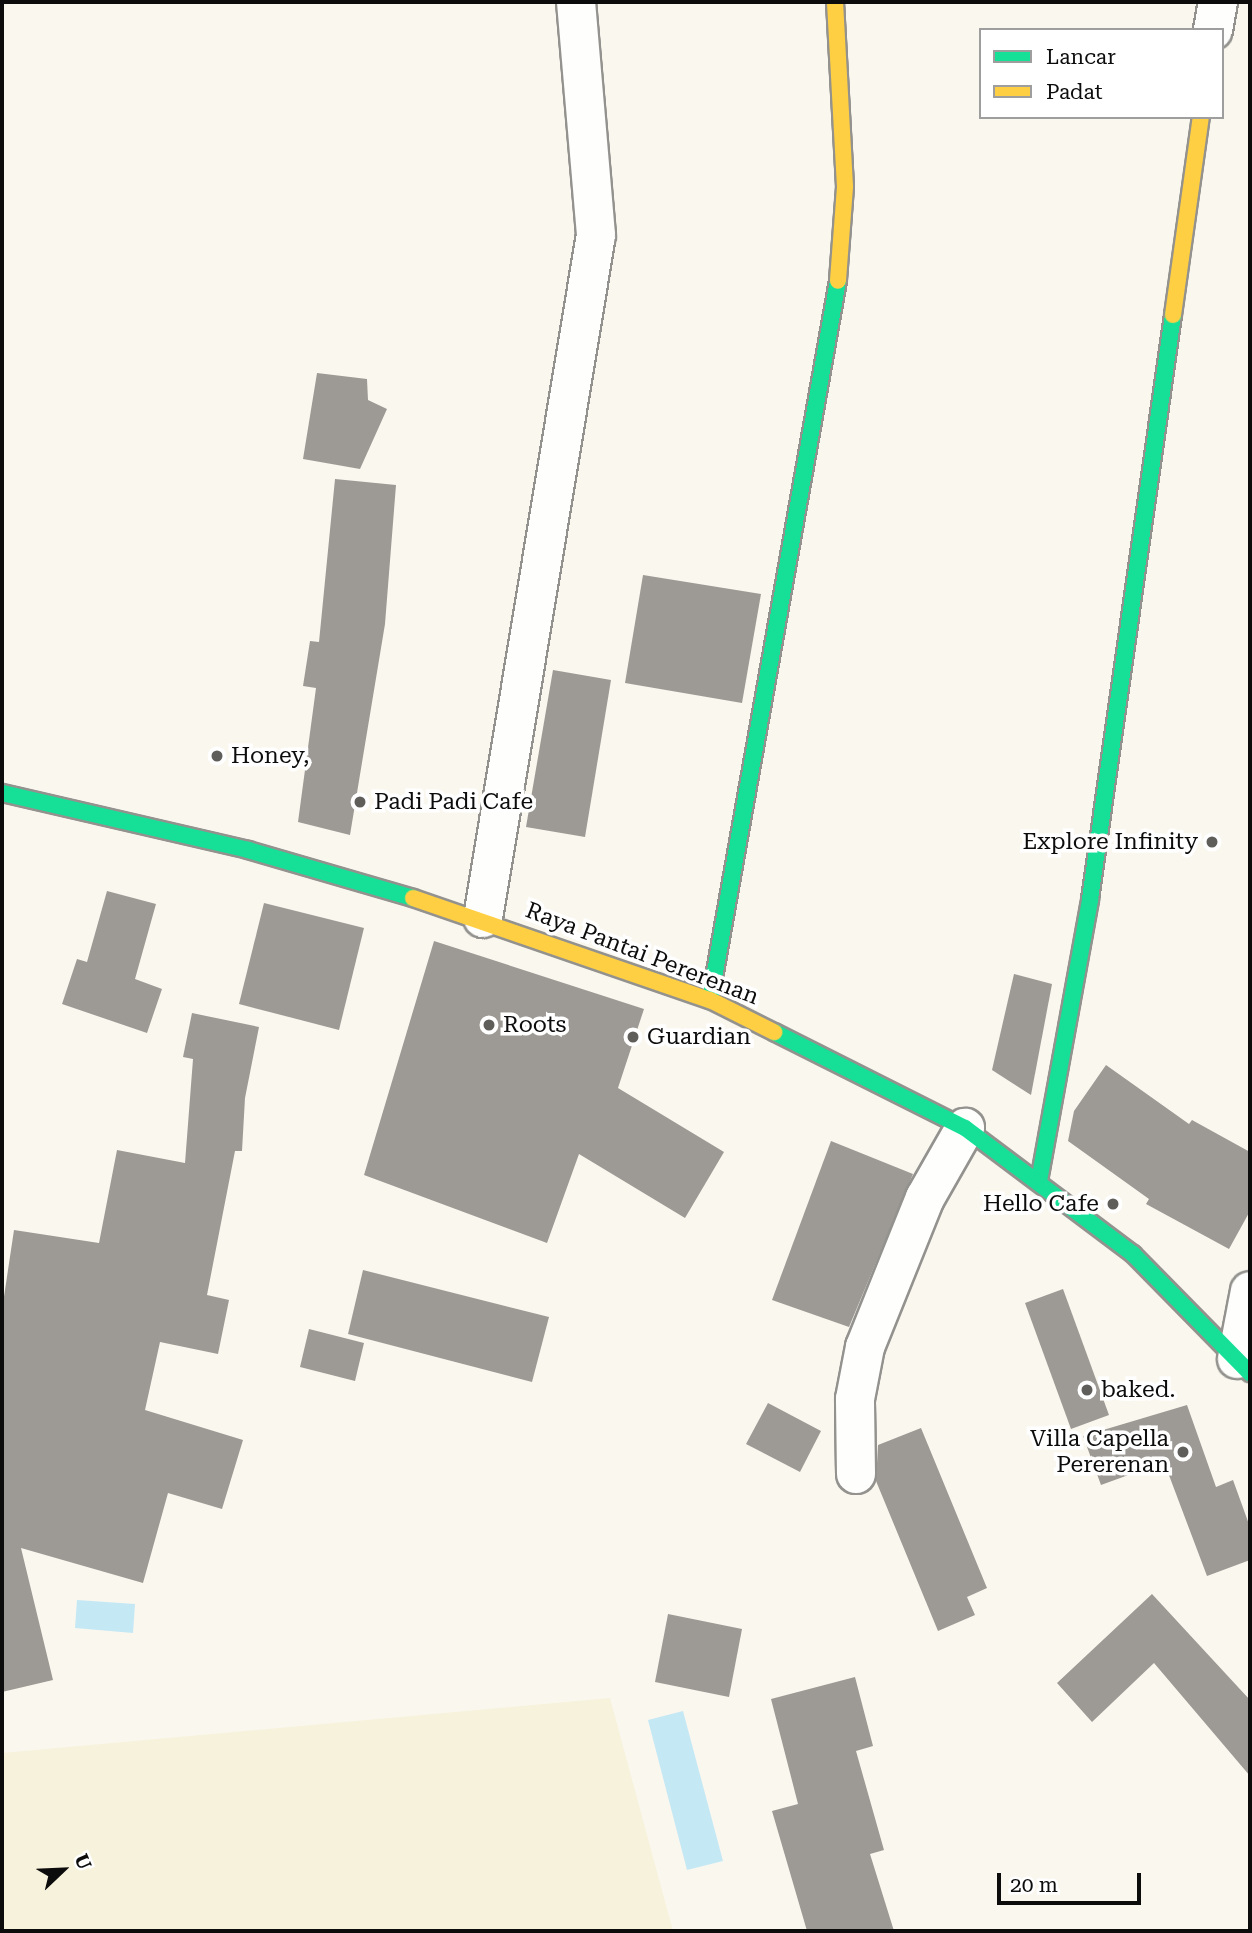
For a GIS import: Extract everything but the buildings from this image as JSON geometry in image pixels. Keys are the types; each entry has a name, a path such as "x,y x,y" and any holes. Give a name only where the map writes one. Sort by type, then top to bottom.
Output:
{"street":[{"path":"483,918 596,235 576,2"},
{"path":"710,1000 837,301 845,187 835,2"},
{"path":"1213,28 1217,2"},
{"path":"1040,1181 1090,899 1201,119"},
{"name":"Raya Pantai Pererenan","path":"2,793 248,850 483,918 710,1000 965,1128 1040,1181 1133,1254 1244,1366"},
{"path":"856,1474 855,1399 865,1347 925,1198 965,1128"},
{"path":"1244,1366 1250,1291"}],"shaded area":[{"path":"610,1698 673,1931 2,1931 2,1753"}],"water":[{"path":"77,1600 135,1604 133,1633 75,1628"},
{"path":"683,1711 723,1861 687,1870 648,1720"}],"traffic: fast":[{"path":"710,1000 838,281"},
{"path":"1039,1181 1090,899 1173,315"},
{"path":"2,793 248,850 413,898"},
{"path":"774,1032 965,1128 1133,1254 1250,1373"}],"traffic: slow":[{"path":"835,2 845,187 838,281"},
{"path":"1173,315 1201,119"},
{"path":"413,898 710,1000 774,1032"}],"place":[{"name":"Honey,","path":"217,756"},
{"name":"Padi Padi Cafe","path":"360,802"},
{"name":"Explore Infinity","path":"1212,842"},
{"name":"Roots","path":"489,1025"},
{"name":"Guardian","path":"633,1037"},
{"name":"Hello Cafe","path":"1113,1204"},
{"name":"baked.","path":"1087,1390"},
{"name":"Villa Capella Pererenan","path":"1183,1452"}]}
